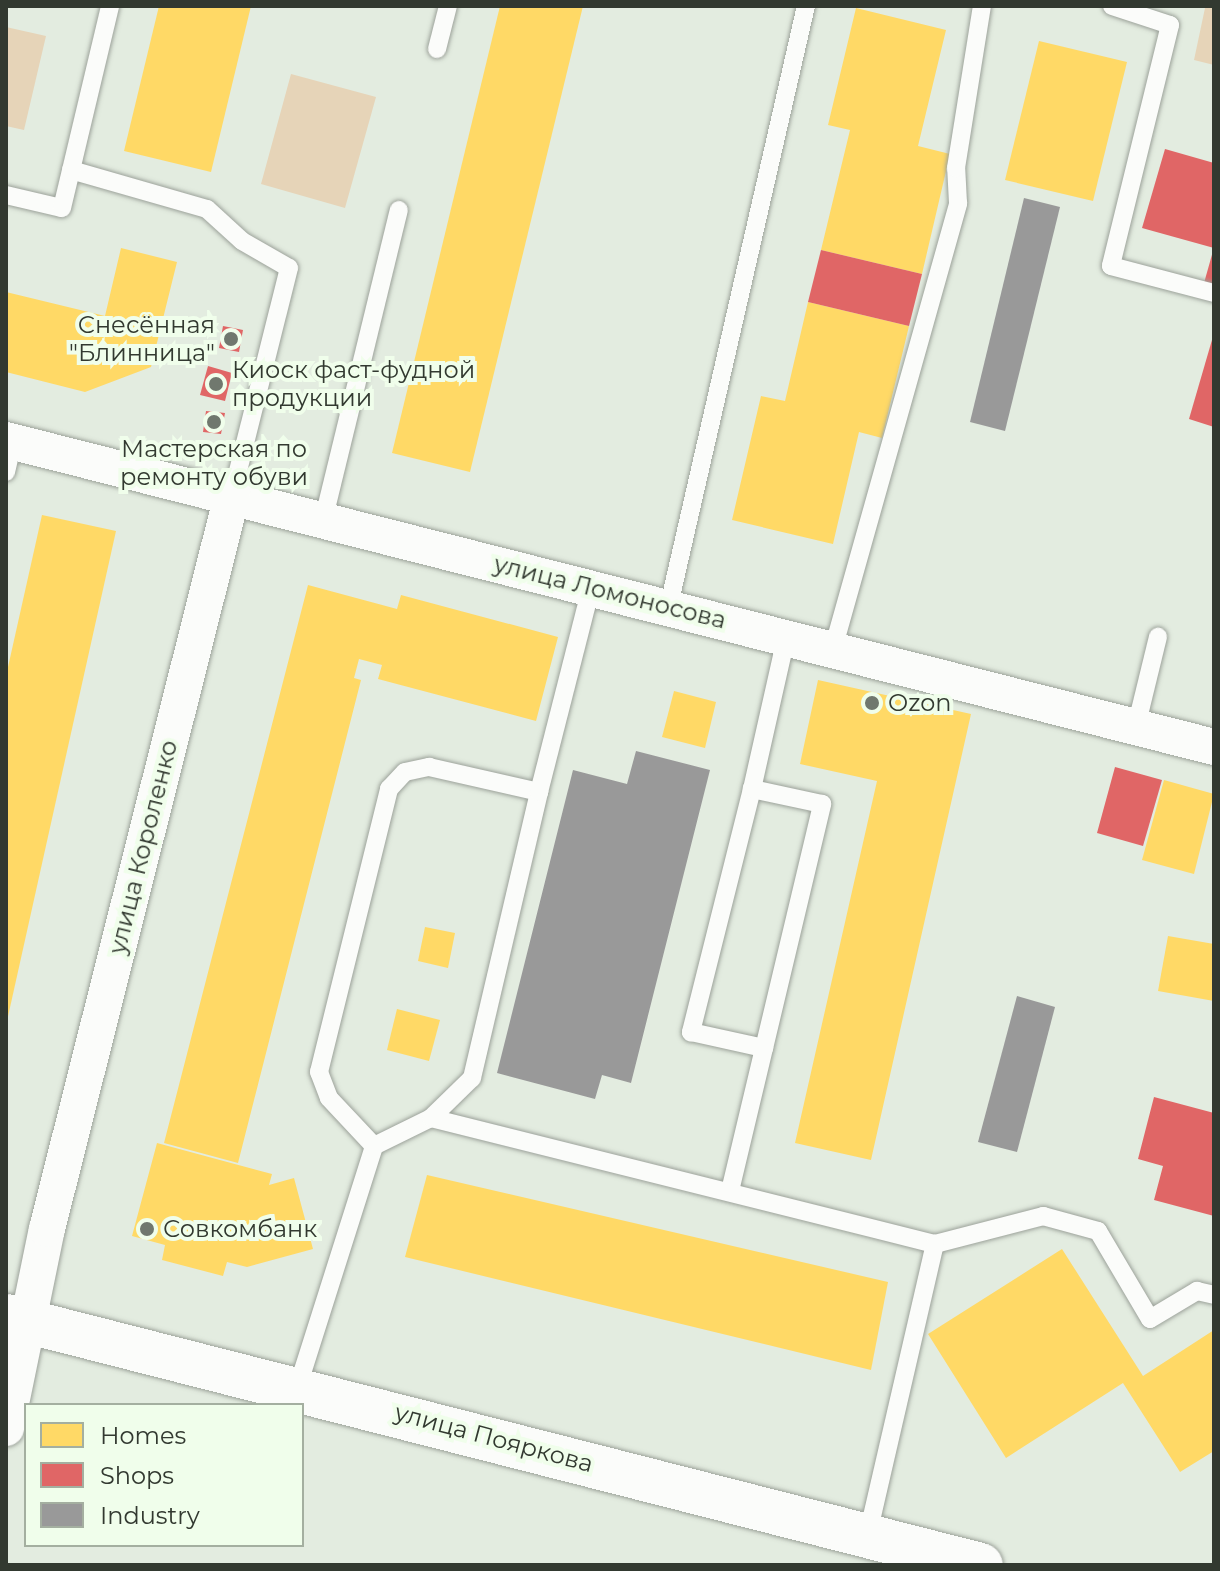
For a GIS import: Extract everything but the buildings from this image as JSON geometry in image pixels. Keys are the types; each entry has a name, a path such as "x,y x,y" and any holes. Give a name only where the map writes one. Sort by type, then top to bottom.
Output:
{"main road":[{"name":"улица Пояркова","path":"16,1318 298,1386 867,1538 981,1565"}],"street":[{"name":"улица Ломоносова","path":"8,451 232,495 324,517 1214,747"},
{"name":"улица Короленко","path":"6,1428 16,1318 232,495"}],"lane":[{"path":"6,195 62,208 110,6"},
{"path":"437,49 448,6"},
{"path":"669,605 806,6"},
{"path":"833,649 958,203 956,168 982,6"},
{"path":"1112,6 1170,25 1111,266 1214,293"},
{"name":"улица Короленко","path":"71,170 207,209 242,241 289,268 232,495"},
{"path":"324,517 399,210"},
{"path":"298,1386 374,1146 431,1118 472,1078 591,588"},
{"path":"1136,727 1158,637"},
{"path":"764,1048 691,1032 786,638"},
{"path":"374,1146 329,1098 319,1072 389,789 405,772 429,767 539,792"},
{"path":"730,1191 822,804 752,789"},
{"path":"431,1118 935,1244 1043,1216 1098,1231 1150,1319 1197,1291 1214,1295"},
{"path":"867,1538 935,1244"}],"shaded area":[{"path":"1214,6 1214,65 1194,60 1205,8"},
{"path":"6,27 46,36 24,130 6,126"},
{"path":"291,74 376,97 345,208 261,184"}],"place":[{"name":"Снесённая \"Блинница\"","path":"231,339"},
{"name":"Киоск фаст-фудной продукции","path":"216,384"},
{"name":"Мастерская по ремонту обуви","path":"214,422"},
{"name":"Ozon","path":"872,703"},
{"name":"Совкомбанк","path":"147,1229"}]}
